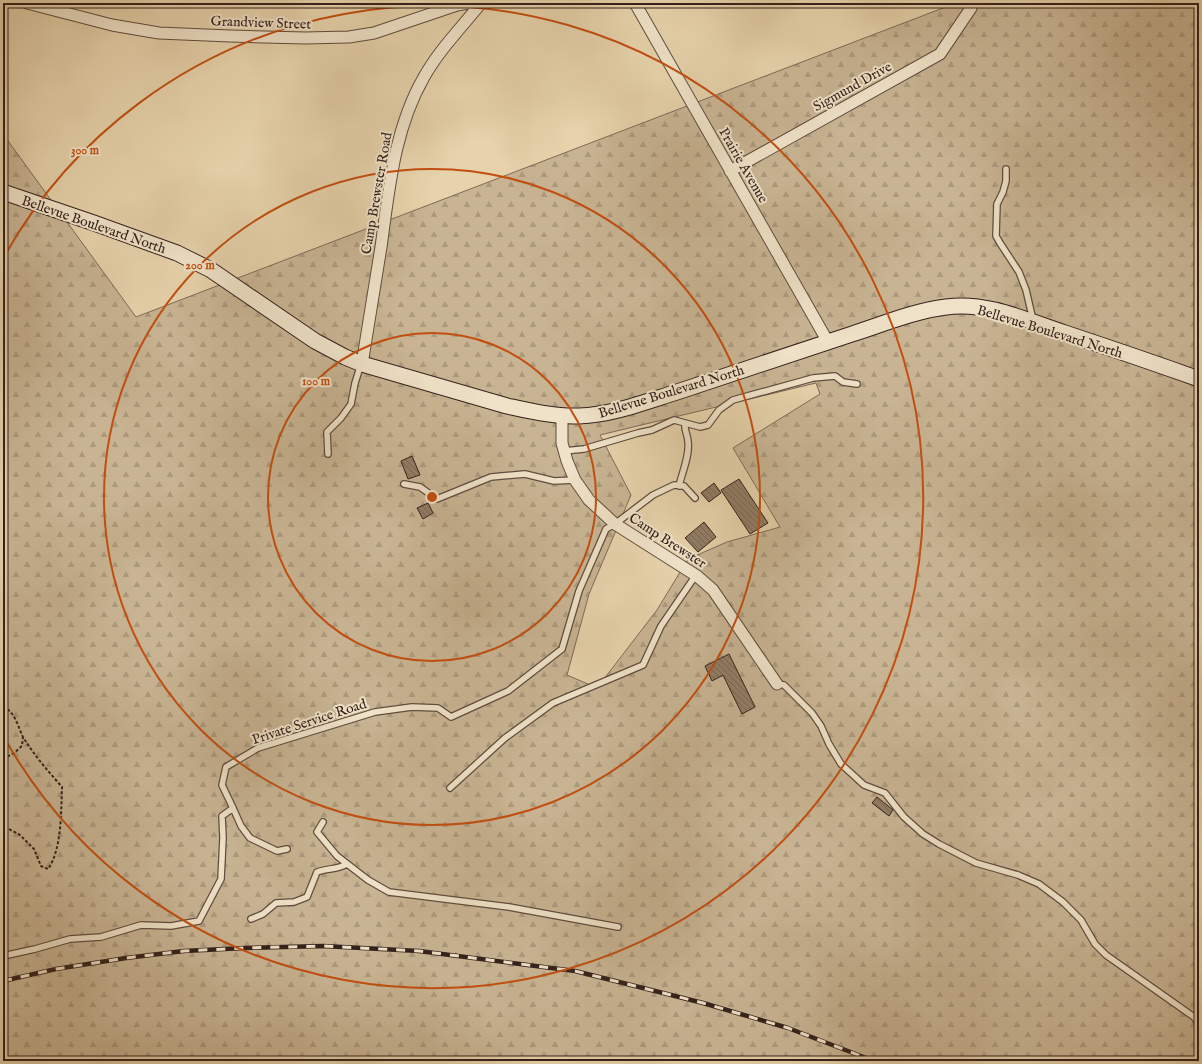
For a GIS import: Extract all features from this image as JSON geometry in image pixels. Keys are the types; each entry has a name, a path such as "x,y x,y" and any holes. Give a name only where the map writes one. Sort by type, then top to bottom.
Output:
{"main road":[{"name":"Bellevue Boulevard North","path":"3,192 177,253 211,270 315,341 345,357 362,364 529,411 562,416 579,416 616,410 693,387 919,312 946,306 970,306 992,310 1199,379"}],"street":[{"name":"Grandview Street","path":"27,3 112,25 159,33 305,38 348,37 374,33 457,5 469,3"},
{"name":"Camp Brewster Road","path":"362,364 392,169 400,134 412,102 427,72 438,55 482,3"},
{"name":"Prairie Avenue","path":"635,3 828,342"},
{"name":"Sigmund Drive","path":"730,172 940,54 971,8"},
{"name":"Camp Brewster","path":"562,416 562,443 564,451 575,480 589,500 615,524 696,576 713,590 777,684"}],"lane":[{"path":"1006,169 1006,181 1003,192 997,204 996,236 1019,272 1029,300 1034,323"},
{"path":"328,454 327,432 341,418 351,404 355,383 362,364"},
{"path":"564,451 584,448 652,430 674,420 700,427 708,425 719,410 734,400 813,378 834,376 843,382 857,384"},
{"path":"679,486 687,454 688,442 684,429 685,423"},
{"path":"404,484 420,487 437,499 491,477 525,474 554,481 575,480"},
{"path":"615,524 653,495 674,485 684,486 696,498"},
{"name":"Private Service Road","path":"233,808 222,785 226,767 258,748 375,712 412,707 438,708 451,717 508,691 562,649 580,591 606,529 615,524"},
{"path":"450,788 505,738 553,702 644,665 660,626 696,576"},
{"path":"777,684 784,685 812,713 821,726 829,744 841,764 864,785 885,793 904,817 923,834 976,863 1018,875 1039,884 1063,902 1081,920 1095,944 1106,955 1194,1017 1199,1024"},
{"path":"3,956 70,939 101,937 141,925 171,926 199,921 221,879 223,838 222,816 233,808 241,826 250,838 277,851 287,849"},
{"path":"323,822 317,832 337,856 368,880 389,892 509,907 618,927"},
{"path":"251,919 263,914 276,903 294,902 307,897 317,872 324,869 339,868 347,864"}],"path":[{"path":"3,707 7,708 12,713 23,736 40,761 62,787 60,831 53,862 48,869 40,866 34,849 20,835 7,828 3,822"},
{"path":"3,759 14,753 22,746 23,736"}],"green space":[{"path":"956,3 1199,3 1199,1061 3,1061 3,134 136,317","holes":["816,383 820,394 733,448 780,527 727,542 688,559 657,610 597,688 567,675 589,594 631,495 600,435"]}],"building":[{"path":"412,456 420,475 408,479 401,461"},
{"path":"739,479 768,523 750,534 721,490"},
{"path":"714,483 721,493 709,502 701,493"},
{"path":"428,503 433,513 423,519 417,508"},
{"path":"704,522 716,537 698,552 685,538"},
{"path":"729,654 755,707 742,714 723,675 712,681 705,666"},
{"path":"877,797 893,810 889,816 872,803"}],"railway":[{"path":"3,981 56,969 184,951 323,946 419,951 575,971 703,1003 788,1028 874,1061"}]}
